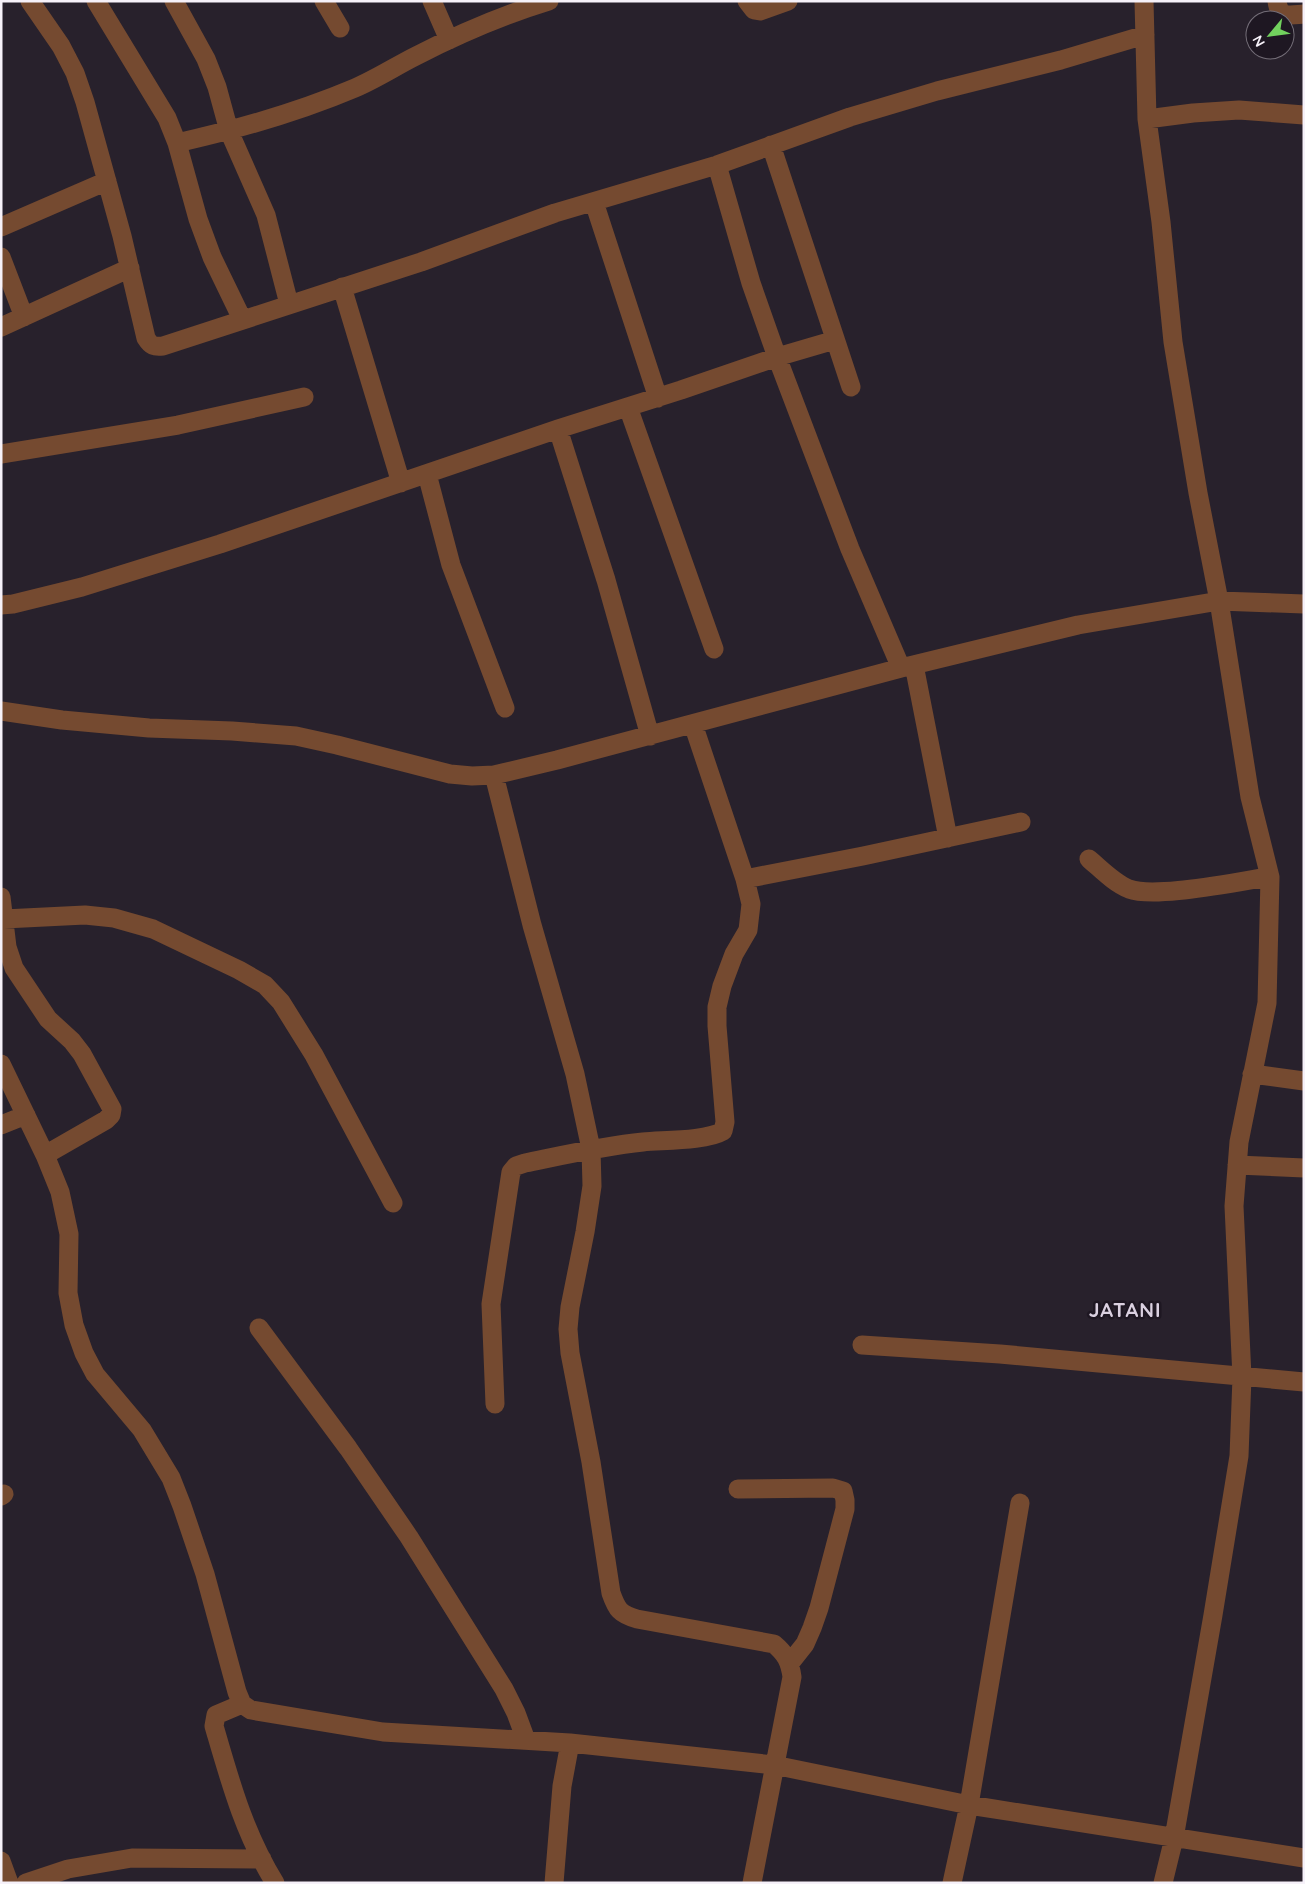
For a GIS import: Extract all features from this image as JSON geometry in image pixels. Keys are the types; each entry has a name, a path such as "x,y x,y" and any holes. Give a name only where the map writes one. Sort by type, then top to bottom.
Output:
{"street":[{"path":"30,1 60,46 75,73 107,182 146,338 154,347 163,346 421,262 555,213 717,165 850,117 902,101 1061,60 1145,35"},
{"path":"96,1 167,118 177,143 198,220 225,288 242,319"},
{"path":"174,1 206,59 217,87 229,131 266,214 289,304"},
{"path":"324,1 340,28"},
{"path":"432,1 449,40"},
{"path":"177,143 250,126 310,106 349,90 449,40 504,16 549,1"},
{"path":"747,1 754,10 760,11 788,1"},
{"path":"1144,1 1147,120 1162,222 1173,342 1198,493 1219,601 1250,797 1270,877 1267,1003 1238,1142 1234,1206 1242,1377 1239,1456 1174,1838 1163,1883"},
{"path":"1278,1 1278,9 1282,13 1287,15 1304,14"},
{"path":"1147,120 1193,113 1239,110 1304,115"},
{"path":"772,145 852,387"},
{"path":"717,165 751,283 850,549 908,666 948,838"},
{"path":"1,227 107,182"},
{"path":"594,202 658,398"},
{"path":"1,257 24,317"},
{"path":"1,327 130,268"},
{"path":"342,287 401,483"},
{"path":"1,605 13,604 82,587 220,544 558,428 658,398 777,357 835,340"},
{"path":"1,454 178,425 304,397"},
{"path":"628,406 714,649"},
{"path":"558,428 606,580 650,736"},
{"path":"427,474 451,565 505,708"},
{"path":"1,711 62,720 149,728 232,731 296,736 450,774 494,775 650,736 908,666 1078,625 1219,601 1304,604"},
{"path":"495,1404 491,1304 511,1172 516,1166 591,1150 642,1142 709,1136 723,1131 725,1122 717,1026 718,1007 722,986 734,954 748,930 751,904 745,880 693,724"},
{"path":"494,775 532,925 575,1074 591,1150 592,1186 570,1307 568,1329 570,1353 591,1462 611,1594 616,1606 624,1615 774,1644 784,1653 790,1663 792,1677 752,1883"},
{"path":"745,880 1021,822"},
{"path":"1089,859 1114,880 1130,889 1144,892 1167,892 1270,877"},
{"path":"1,897 7,947 14,968 48,1020 72,1041 82,1054 112,1109 111,1115 106,1120 45,1155"},
{"path":"4,919 84,914 114,918 153,929 240,970 265,985 281,1002 314,1055 393,1203"},
{"path":"1,1064 45,1155 60,1192 69,1234 68,1293 74,1325 84,1353 95,1374 142,1430 171,1478 205,1574 237,1692 242,1704 251,1710 383,1732 570,1743 774,1765 969,1805 1304,1858"},
{"path":"1252,1074 1304,1081"},
{"path":"1,1125 26,1115"},
{"path":"1237,1165 1304,1168"},
{"path":"259,1328 348,1448 409,1537 504,1689 516,1713 526,1740"},
{"path":"862,1345 1000,1354 1304,1382"},
{"path":"738,1489 833,1488 843,1491 845,1509 819,1608 805,1644 790,1663"},
{"path":"952,1883 969,1805 1020,1503"},
{"path":"242,1704 216,1715 214,1726 239,1809 251,1840 275,1883"},
{"path":"554,1883 562,1786 570,1743"},
{"path":"26,1883 68,1869 132,1858 262,1859"},
{"path":"1,1861 9,1883"}],"district":[{"name":"JATANI","path":"1125,1310"}]}
